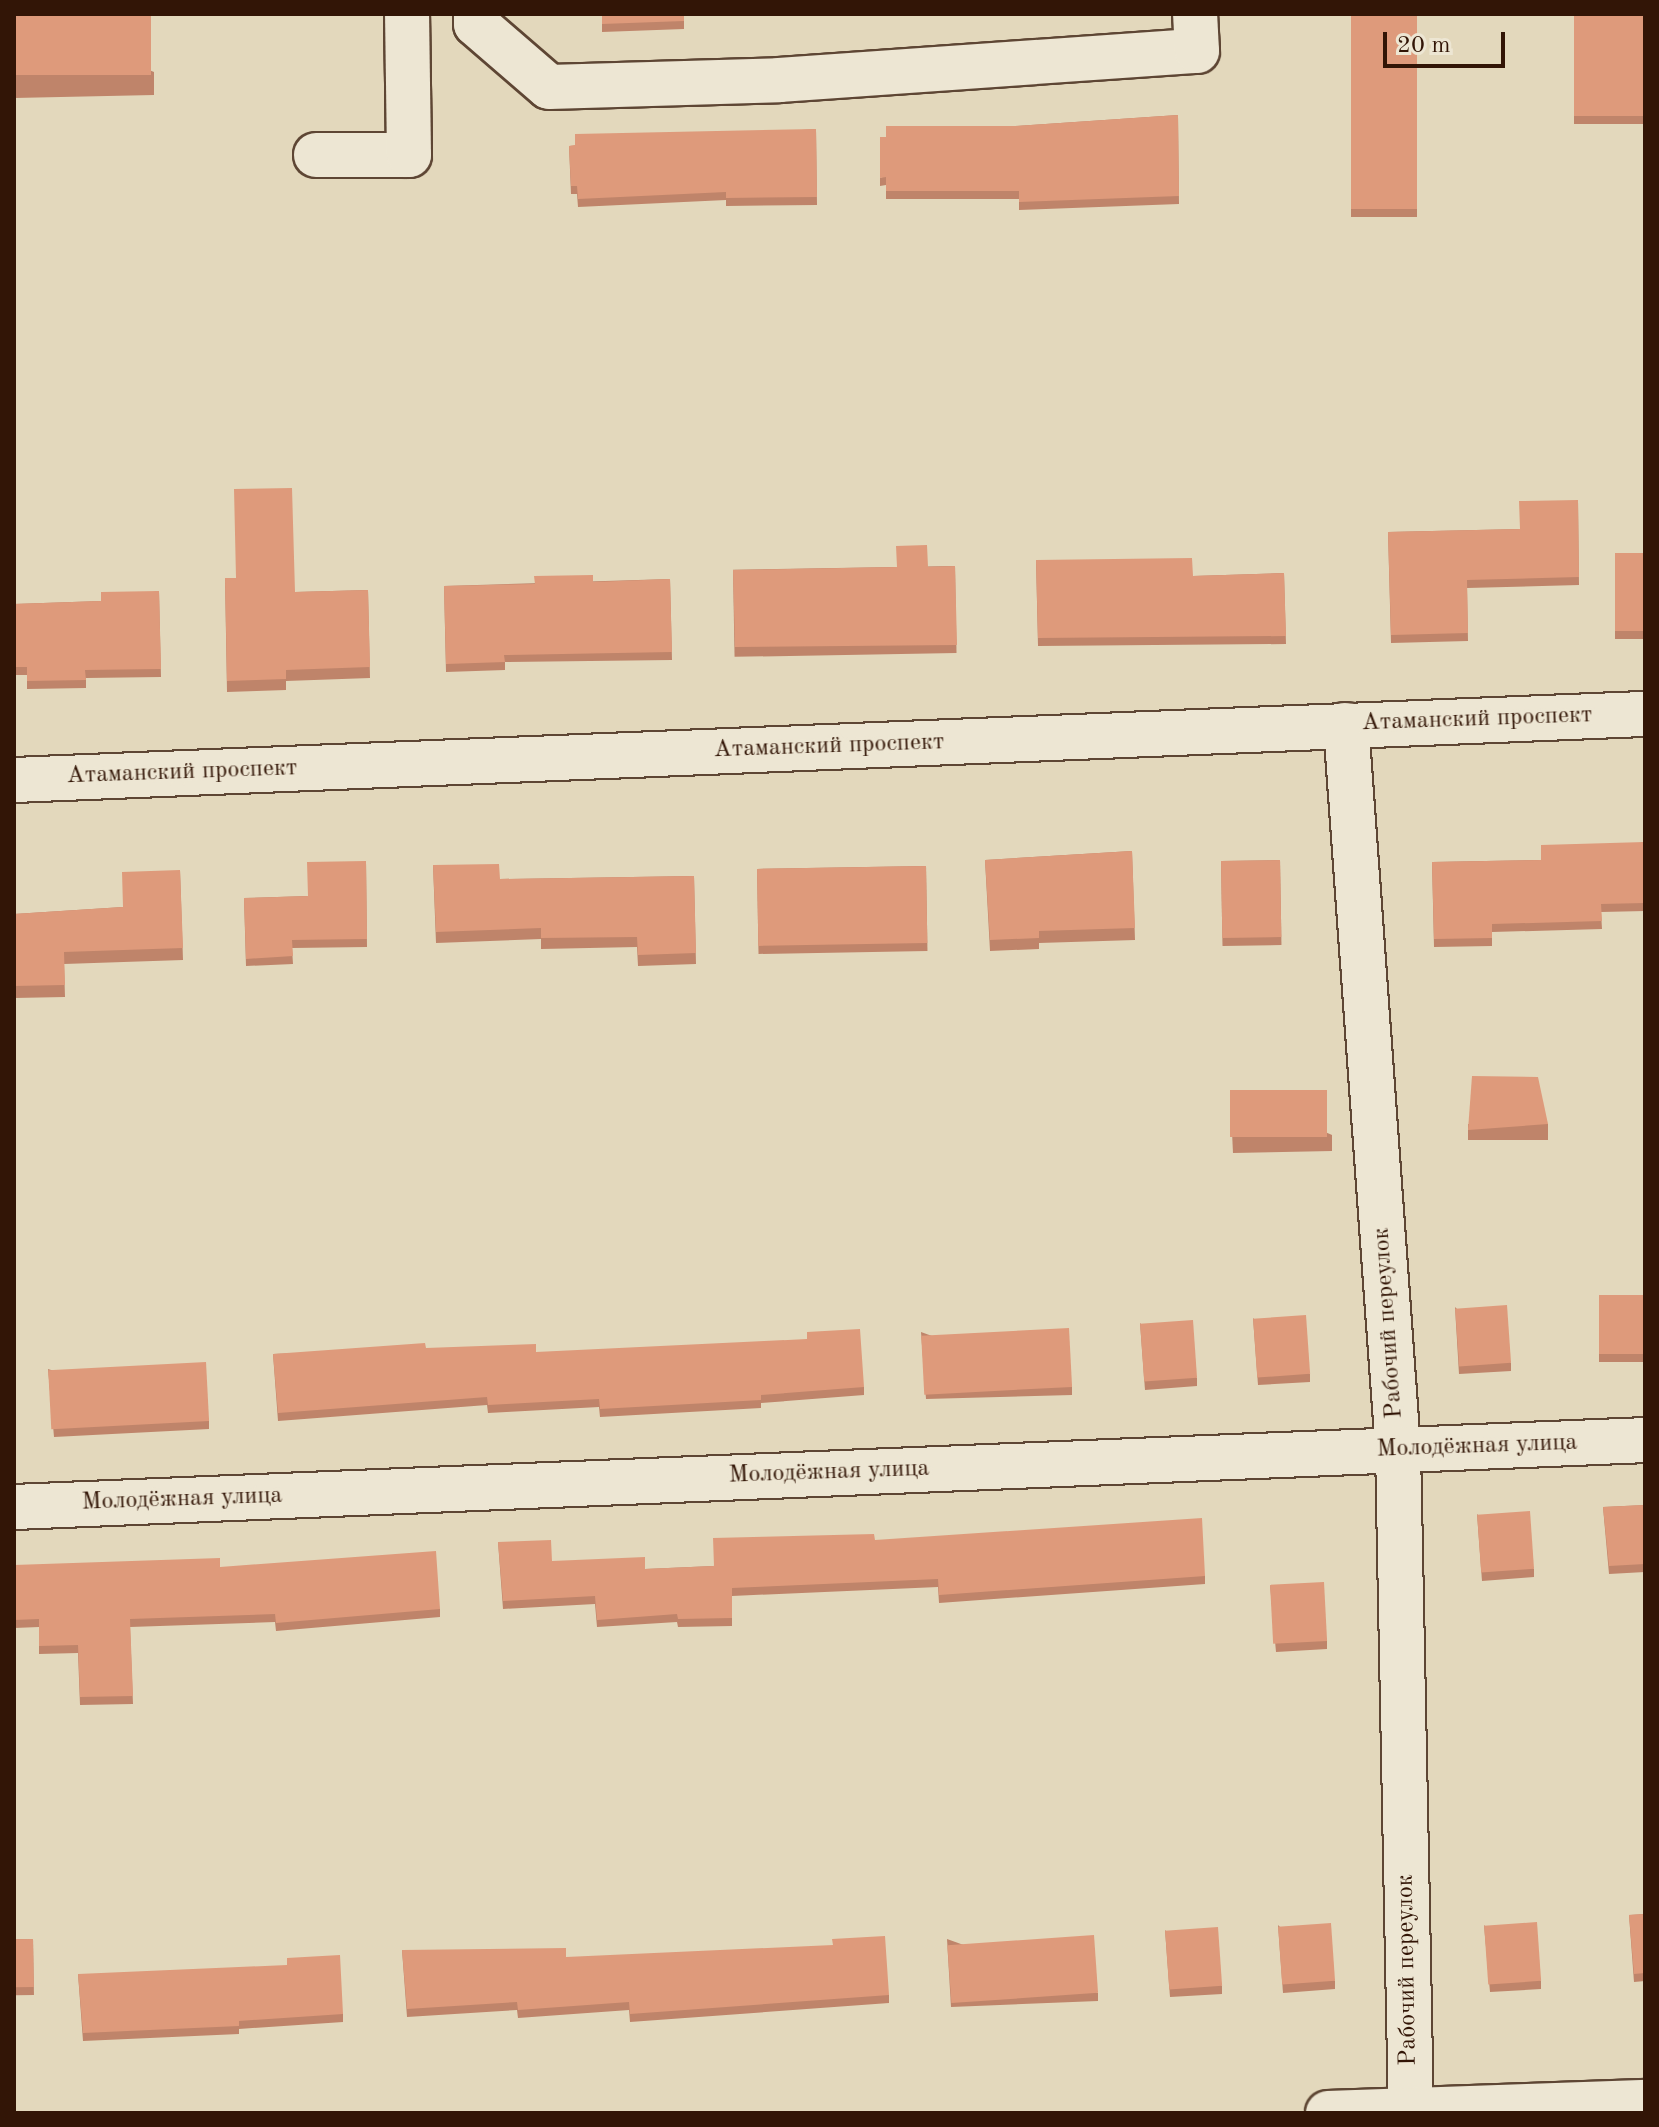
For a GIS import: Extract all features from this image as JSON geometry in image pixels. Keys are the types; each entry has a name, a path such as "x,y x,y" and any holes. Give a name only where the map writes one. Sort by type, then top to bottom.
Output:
{"street":[{"path":"316,155 409,155 407,14"},
{"path":"476,14 476,24 549,87 779,80 1197,51 1195,14"},
{"name":"Атаманский проспект","path":"14,780 1645,714"},
{"name":"Рабочий переулок","path":"1346,725 1398,1449 1411,2111"},
{"name":"Молодёжная улица","path":"14,1507 1645,1440"},
{"path":"1328,2113 1645,2102"}],"building":[{"path":"14,14 151,14 151,75 14,75"},
{"path":"602,14 684,14 684,21 602,24"},
{"path":"1351,14 1417,14 1417,209 1351,209"},
{"path":"1574,14 1645,14 1645,116 1574,116"},
{"path":"1178,115 1179,196 1019,202 1019,191 886,191 886,177 880,178 880,137 886,137 886,126 1016,126"},
{"path":"816,129 817,197 726,198 726,192 578,199 577,186 571,186 569,146 575,145 575,134"},
{"path":"292,488 295,592 368,590 370,667 286,670 286,679 227,681 225,578 236,578 234,489"},
{"path":"1578,500 1579,577 1467,580 1468,633 1391,635 1388,532 1520,529 1519,501"},
{"path":"927,545 928,567 955,566 957,645 735,647 733,570 897,567 896,546"},
{"path":"1615,553 1645,553 1645,631 1615,631"},
{"path":"1192,558 1193,576 1284,573 1286,636 1038,638 1036,560"},
{"path":"593,575 593,582 670,579 672,652 504,655 505,662 446,664 444,586 535,584 534,576"},
{"path":"159,591 161,669 85,670 86,680 27,681 27,667 14,667 14,604 101,601 101,592"},
{"path":"1645,842 1645,903 1601,904 1602,921 1492,924 1492,938 1434,939 1432,862 1541,860 1541,845"},
{"path":"1132,851 1135,928 1039,931 1039,938 990,940 985,860"},
{"path":"1280,860 1281,937 1222,938 1221,861"},
{"path":"366,861 367,939 292,940 293,956 246,959 244,898 308,896 307,862"},
{"path":"499,864 500,879 694,876 696,953 638,955 637,937 541,938 541,928 436,932 433,865"},
{"path":"926,866 927,943 758,946 757,869"},
{"path":"180,870 183,948 64,952 65,985 14,986 14,914 123,907 122,872"},
{"path":"1472,1076 1538,1077 1548,1124 1468,1130"},
{"path":"1230,1090 1327,1090 1327,1137 1230,1137"},
{"path":"1599,1295 1645,1295 1645,1354 1599,1354"},
{"path":"1507,1305 1511,1363 1459,1366 1455,1309"},
{"path":"1306,1315 1310,1374 1257,1378 1253,1319"},
{"path":"1193,1320 1197,1378 1144,1382 1140,1324"},
{"path":"1069,1328 1072,1387 924,1395 921,1336"},
{"path":"860,1329 864,1387 761,1395 761,1400 600,1409 599,1399 488,1405 487,1397 278,1413 273,1354 425,1343 426,1348 536,1344 536,1352 807,1339 807,1332"},
{"path":"206,1362 209,1421 51,1429 48,1370"},
{"path":"1645,1505 1645,1564 1609,1566 1603,1507"},
{"path":"1530,1511 1534,1569 1481,1573 1477,1515"},
{"path":"1202,1518 1205,1576 939,1595 938,1579 732,1588 732,1618 678,1619 677,1614 597,1620 595,1596 503,1601 498,1542 551,1540 552,1561 645,1557 645,1569 714,1566 713,1538 874,1534 875,1540"},
{"path":"436,1551 440,1609 276,1623 275,1614 130,1619 133,1696 80,1697 78,1645 39,1646 39,1619 14,1620 14,1565 220,1558 220,1567"},
{"path":"1324,1582 1327,1641 1273,1644 1270,1585"},
{"path":"1645,1914 1645,1973 1634,1974 1629,1915"},
{"path":"1537,1922 1541,1981 1488,1985 1484,1926"},
{"path":"1331,1923 1335,1981 1282,1985 1278,1927"},
{"path":"1218,1927 1222,1986 1169,1990 1165,1931"},
{"path":"1094,1935 1098,1993 951,2003 947,1945"},
{"path":"885,1936 889,1995 630,2014 629,2002 518,2010 517,2002 407,2009 402,1950 566,1948 566,1957 833,1945 832,1939"},
{"path":"14,1939 33,1939 34,1987 15,1987"},
{"path":"340,1955 343,2014 239,2021 239,2026 83,2033 78,1974 287,1965 287,1958"}]}
